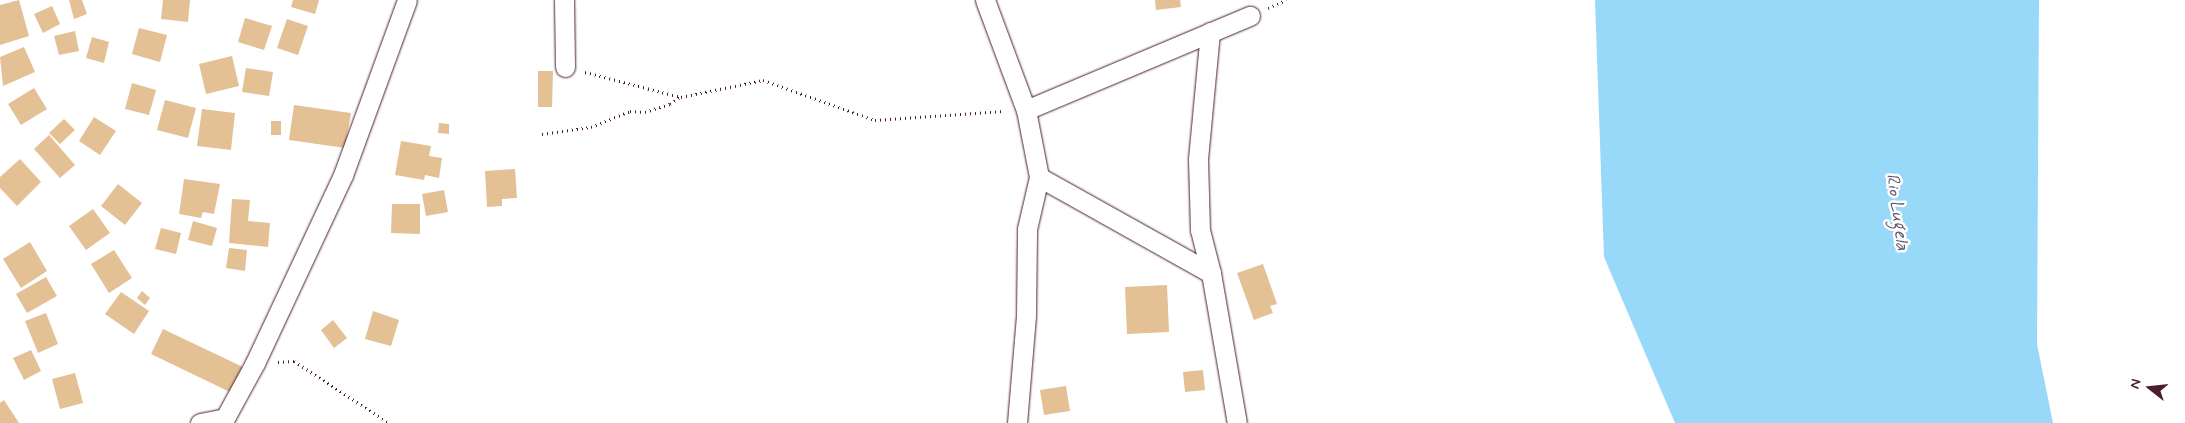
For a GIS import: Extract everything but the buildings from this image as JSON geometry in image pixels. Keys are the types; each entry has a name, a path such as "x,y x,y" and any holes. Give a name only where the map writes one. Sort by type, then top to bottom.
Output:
{"street":[{"path":"200,423 226,420 255,363 343,175 406,0"},
{"path":"564,0 565,67"},
{"path":"985,0 1026,110 1040,177 1027,229 1026,315 1017,423"},
{"path":"1026,110 1250,16"},
{"path":"1210,32 1198,160 1200,230 1211,273 1237,423"},
{"path":"1040,177 1211,273"}],"path":[{"path":"565,67 681,97"},
{"path":"542,134 591,127 630,111 645,112 670,104 681,97 763,80 875,120 1026,110"},
{"path":"255,363 294,361 389,423"}],"water":[{"name":"Rio Lugela","path":"1595,0 2039,0 2037,344 2053,423 1675,423 1604,257"}]}
